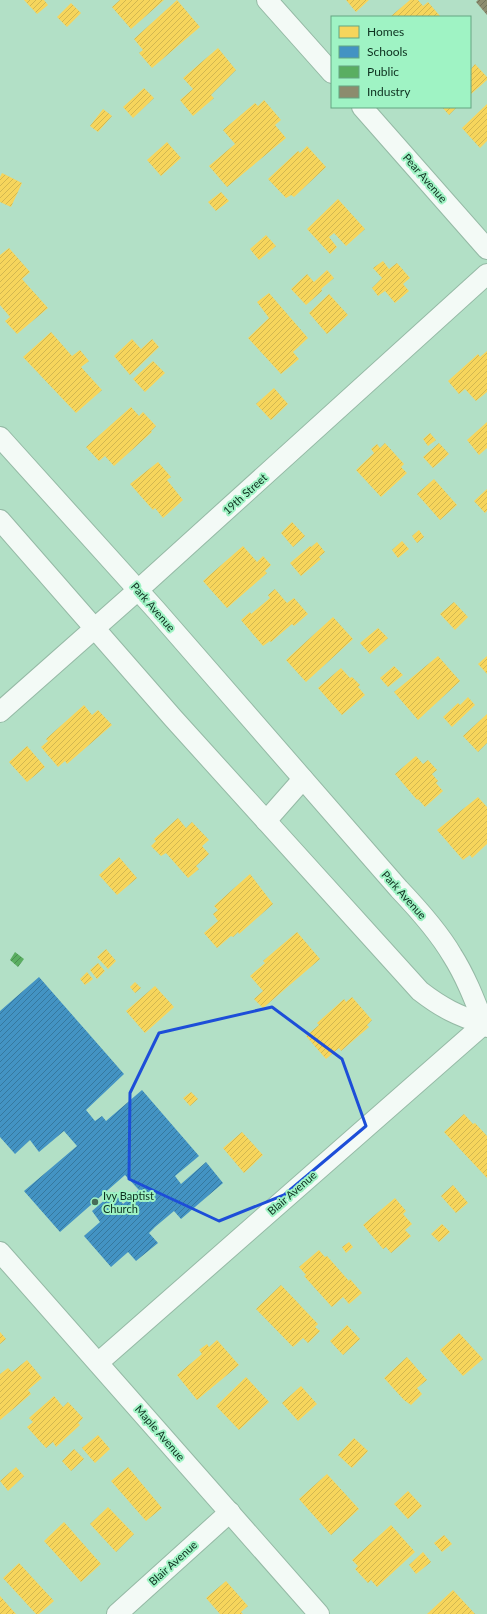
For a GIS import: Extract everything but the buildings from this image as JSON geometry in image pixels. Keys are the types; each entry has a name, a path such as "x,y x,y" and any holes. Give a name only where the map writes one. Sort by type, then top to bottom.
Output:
{"street":[{"path":"267,0 331,72"},
{"name":"Pear Avenue","path":"363,108 487,249"},
{"name":"19th Street","path":"0,712 138,590 487,274"},
{"name":"Park Avenue","path":"0,437 138,590 394,883 422,913 452,955 472,993 486,1026"},
{"path":"0,520 94,629 420,991 442,1008 486,1026"},
{"path":"266,821 303,779"},
{"name":"Blair Avenue","path":"99,1362 486,1026"},
{"name":"Maple Avenue","path":"0,1252 99,1362 319,1614"},
{"name":"Blair Avenue","path":"117,1614 230,1512"}],"highlighted area":[{"path":"272,1007 342,1059 366,1126 284,1195 219,1221 129,1179 130,1093 159,1033"}],"place":[{"name":"Ivy Baptist Church","path":"95,1202"}]}
